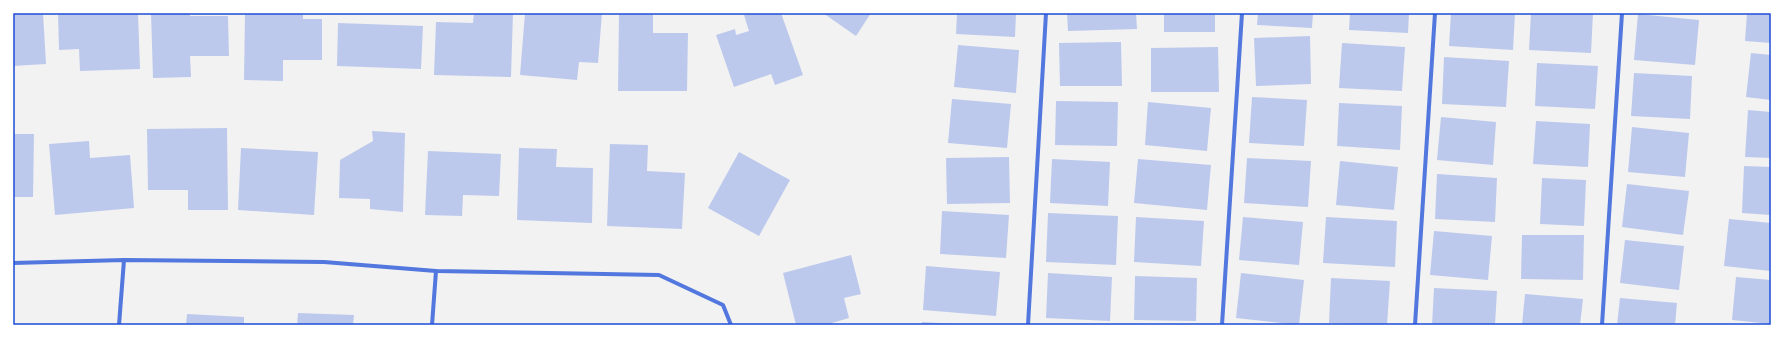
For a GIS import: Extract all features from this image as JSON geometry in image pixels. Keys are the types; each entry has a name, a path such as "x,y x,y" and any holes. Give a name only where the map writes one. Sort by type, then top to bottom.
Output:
{"street":[{"path":"1028,325 1046,13"},
{"path":"1222,325 1242,13"},
{"path":"1415,325 1435,13"},
{"path":"1602,325 1622,13"},
{"path":"13,262 124,260 324,262 436,270 659,275 723,305 731,325"},
{"path":"120,325 124,260"},
{"path":"432,325 436,270"}],"building":[{"path":"13,13 43,13 46,64 13,66"},
{"path":"58,13 138,13 140,69 80,71 79,49 59,50"},
{"path":"151,13 190,13 190,16 228,16 229,56 190,56 191,77 153,78"},
{"path":"245,13 303,13 303,19 322,19 322,60 283,60 283,81 244,80"},
{"path":"474,13 513,13 511,77 434,75 436,22 473,23"},
{"path":"525,13 602,13 598,63 579,62 577,80 520,75"},
{"path":"619,13 653,13 653,33 688,33 687,91 618,91"},
{"path":"751,13 781,13 803,75 775,85 771,74 734,87 716,35 735,29 736,35 749,31 744,15"},
{"path":"823,13 871,13 856,36"},
{"path":"957,13 1016,13 1015,37 956,34"},
{"path":"1067,13 1136,13 1137,29 1068,31"},
{"path":"1164,13 1215,13 1215,32 1164,32"},
{"path":"1258,13 1313,13 1312,28 1257,25"},
{"path":"1350,13 1409,13 1408,33 1349,30"},
{"path":"1451,13 1515,13 1513,50 1449,46"},
{"path":"1531,13 1593,13 1591,53 1529,50"},
{"path":"1747,13 1771,13 1771,43 1745,41"},
{"path":"1638,14 1699,20 1695,65 1634,60"},
{"path":"338,23 423,26 421,69 337,66"},
{"path":"1310,36 1311,84 1256,86 1254,38"},
{"path":"1121,42 1122,86 1060,86 1059,43"},
{"path":"1342,43 1405,47 1402,91 1339,88"},
{"path":"958,45 1019,50 1016,93 954,87"},
{"path":"1218,47 1219,92 1151,92 1151,48"},
{"path":"1751,53 1771,55 1771,100 1746,97"},
{"path":"1444,57 1509,61 1506,107 1442,104"},
{"path":"1537,63 1598,66 1595,109 1535,106"},
{"path":"1634,73 1692,76 1690,119 1631,116"},
{"path":"1252,97 1307,100 1304,146 1249,143"},
{"path":"952,99 1011,104 1007,148 948,143"},
{"path":"1056,101 1118,102 1117,146 1055,145"},
{"path":"1148,102 1211,108 1207,151 1145,145"},
{"path":"1339,103 1402,106 1400,150 1337,146"},
{"path":"1748,110 1771,112 1771,158 1745,157"},
{"path":"1441,117 1496,122 1493,165 1437,160"},
{"path":"1536,121 1590,124 1588,167 1533,164"},
{"path":"1632,127 1689,133 1685,177 1628,172"},
{"path":"227,128 228,210 188,210 188,190 148,190 147,129"},
{"path":"372,131 405,133 403,212 370,209 370,199 339,198 340,160 373,141"},
{"path":"13,134 34,134 33,197 13,197"},
{"path":"89,141 90,158 130,155 134,208 55,215 49,144"},
{"path":"610,144 648,145 647,171 685,173 682,229 607,226"},
{"path":"241,148 318,152 314,215 238,210"},
{"path":"519,148 557,149 556,167 593,168 592,223 517,220"},
{"path":"428,151 501,154 499,196 463,195 462,216 425,215"},
{"path":"739,152 790,180 759,236 708,208"},
{"path":"1009,157 1010,203 947,204 946,158"},
{"path":"1247,158 1311,161 1308,207 1244,203"},
{"path":"1052,159 1110,162 1108,206 1050,203"},
{"path":"1138,159 1211,165 1207,210 1134,203"},
{"path":"1340,161 1398,167 1394,210 1336,205"},
{"path":"1744,166 1771,167 1771,215 1742,213"},
{"path":"1437,174 1497,178 1495,222 1435,219"},
{"path":"1542,178 1586,180 1584,226 1540,224"},
{"path":"1627,184 1689,191 1683,235 1622,227"},
{"path":"942,211 1009,215 1006,258 940,254"},
{"path":"1048,213 1118,216 1116,265 1046,262"},
{"path":"1136,217 1204,221 1201,266 1134,262"},
{"path":"1243,217 1303,222 1299,265 1239,260"},
{"path":"1326,217 1397,221 1395,267 1323,263"},
{"path":"1729,219 1771,223 1771,271 1724,266"},
{"path":"1434,231 1492,236 1488,280 1430,275"},
{"path":"1522,235 1584,235 1583,280 1521,279"},
{"path":"1625,240 1684,246 1679,290 1620,283"},
{"path":"851,255 861,294 844,298 849,318 832,323 833,325 796,325 783,273"},
{"path":"926,266 1000,272 996,316 923,310"},
{"path":"1048,273 1112,277 1110,321 1046,318"},
{"path":"1241,273 1304,280 1299,325 1236,318"},
{"path":"1135,276 1197,278 1196,321 1134,320"},
{"path":"1736,277 1771,280 1771,324 1732,320"},
{"path":"1331,278 1390,281 1387,325 1329,323"},
{"path":"1434,288 1497,291 1495,325 1432,325"},
{"path":"1525,294 1583,299 1580,325 1522,325"},
{"path":"1620,298 1677,303 1675,325 1617,325"},
{"path":"298,313 354,315 353,325 297,325"},
{"path":"187,314 244,317 244,325 186,325"},
{"path":"922,322 957,324 957,325 922,325"}]}
